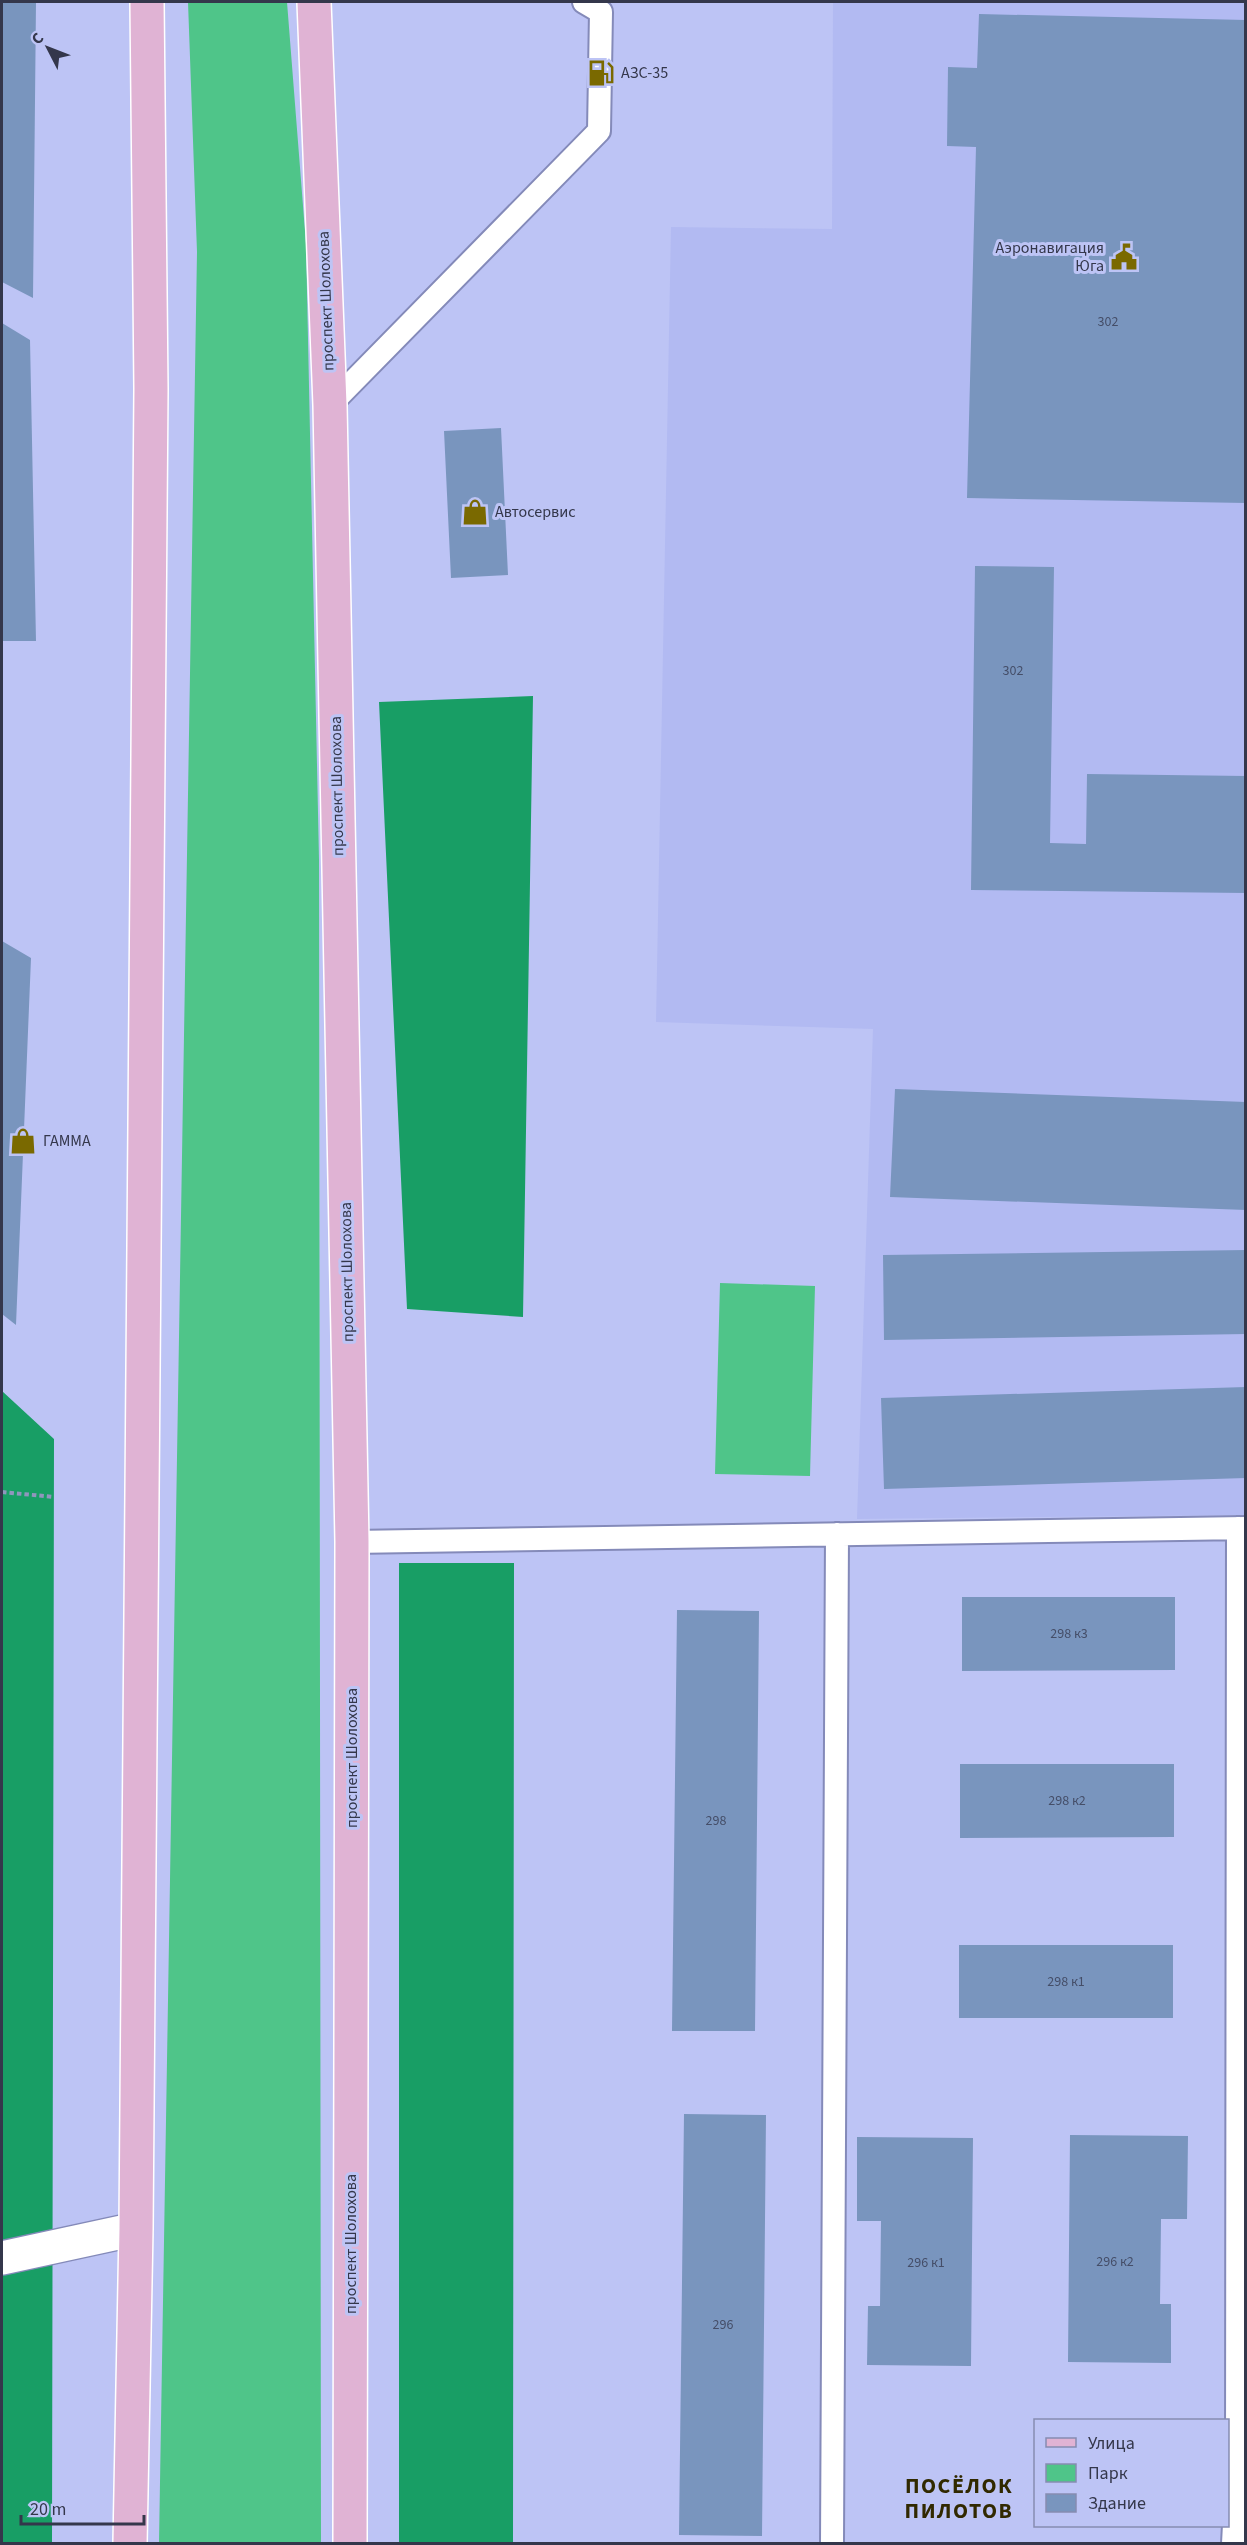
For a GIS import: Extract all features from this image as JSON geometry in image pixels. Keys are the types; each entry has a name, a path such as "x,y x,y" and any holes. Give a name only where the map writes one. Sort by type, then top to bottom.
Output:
{"main road":[{"path":"130,2544 136,2229 151,389 147,2"},
{"name":"проспект Шолохова","path":"314,2 330,405 352,1542 350,2544"}],"street":[{"path":"2,2258 136,2229"}],"lane":[{"path":"330,405 599,131 601,12 585,2"},
{"path":"352,1542 1242,1528 1241,2466 1233,2544"},
{"path":"832,2544 837,1534"}],"path":[{"path":"2,1492 54,1497"}],"shaded area":[{"name":"Аэронавигация Юга","path":"833,2 1245,2 1245,1515 857,1519 873,1029 656,1022 671,227 832,229"}],"green space":[{"path":"188,2 287,2 306,244 319,860 321,2543 159,2543 197,252"},
{"path":"533,696 523,1317 407,1309 379,702"},
{"path":"720,1283 815,1286 810,1476 715,1474"},
{"path":"2,1391 54,1439 52,2544 2,2543"},
{"path":"399,1563 514,1563 513,2543 399,2543"}],"building":[{"path":"2,2 36,2 33,298 2,282"},
{"path":"979,14 1246,20 1246,503 967,498 976,147 947,146 948,67 977,68"},
{"path":"2,323 30,340 36,641 2,641"},
{"path":"501,428 508,575 451,578 444,431"},
{"path":"975,566 1054,567 1050,843 1086,844 1087,774 1246,776 1246,893 971,890"},
{"path":"2,941 31,958 16,1325 2,1314"},
{"path":"895,1089 1246,1102 1246,1210 890,1197"},
{"path":"1246,1250 1246,1334 884,1340 883,1255"},
{"path":"1246,1387 1246,1478 884,1489 881,1398"},
{"path":"962,1597 1175,1597 1175,1670 962,1671"},
{"path":"677,1610 759,1611 755,2031 672,2031"},
{"path":"960,1764 1174,1764 1174,1837 960,1838"},
{"path":"959,1945 1173,1945 1173,2018 959,2018"},
{"path":"684,2114 766,2115 762,2536 679,2535"},
{"path":"1070,2135 1188,2136 1187,2219 1161,2219 1160,2304 1171,2304 1171,2363 1068,2362"},
{"path":"857,2137 973,2138 971,2366 867,2365 868,2306 880,2306 881,2221 857,2221"}],"place":[{"name":"АЗС-35","path":"601,73"},
{"name":"Аэронавигация Юга","path":"1124,257"},
{"name":"Автосервис","path":"475,512"},
{"name":"ГАММА","path":"23,1141"}],"district":[{"name":"ПОСЁЛОК ПИЛОТОВ","path":"959,2498"}]}
